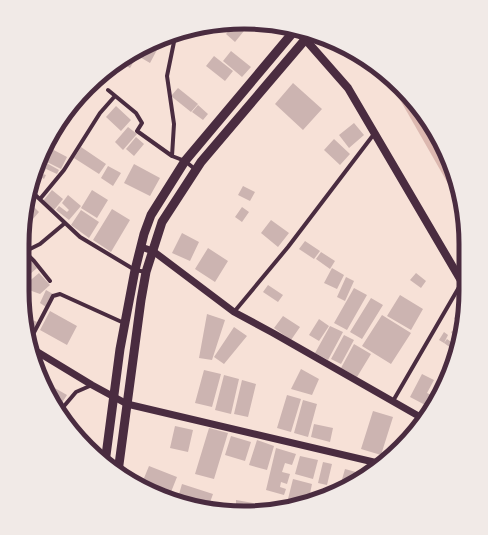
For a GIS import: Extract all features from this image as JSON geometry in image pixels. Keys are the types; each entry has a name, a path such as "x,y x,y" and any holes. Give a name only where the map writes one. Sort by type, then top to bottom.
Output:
{"main road":[{"path":"106,456 113,396 125,323 135,270 151,215 185,161 291,34"},
{"path":"119,466 141,300 146,272 162,222 196,170 306,38"},
{"path":"308,39 348,88 459,276"}],"street":[{"path":"172,156 174,124 167,76 174,40"},
{"path":"108,90 136,113 142,123 138,131 172,156 185,161 196,170"},
{"path":"40,199 64,170 100,113 115,96"},
{"path":"234,312 288,247 374,134"},
{"path":"35,194 80,236 135,270 146,272"},
{"path":"29,250 40,244 65,223"},
{"path":"141,247 153,251 234,312 273,332 419,416"},
{"path":"29,255 50,281"},
{"path":"393,401 459,290"},
{"path":"33,334 53,296 60,294 125,323"},
{"path":"38,352 127,404 375,462"},
{"path":"63,407 76,392 92,385"}],"shaded area":[{"path":"395,91 415,113 430,136 443,162 453,192"}],"building":[{"path":"230,29 246,29 235,42 226,34"},
{"path":"157,47 158,48 150,63 139,57"},
{"path":"231,51 251,67 242,77 223,61"},
{"path":"214,56 233,71 225,81 206,66"},
{"path":"135,59 130,68 125,65"},
{"path":"293,83 322,109 303,130 275,104"},
{"path":"178,88 198,104 191,112 171,96"},
{"path":"198,105 208,114 203,120 192,112"},
{"path":"116,106 131,120 121,131 106,117"},
{"path":"354,123 364,135 349,148 339,135"},
{"path":"128,127 137,134 123,150 115,142"},
{"path":"136,137 144,144 134,156 126,149"},
{"path":"334,139 350,154 340,165 324,150"},
{"path":"81,147 106,164 99,174 74,158"},
{"path":"51,149 67,157 61,169 45,161"},
{"path":"45,162 59,170 57,174 46,169 43,174 46,175 44,179 40,176"},
{"path":"134,164 160,178 150,196 124,183"},
{"path":"108,166 121,173 113,186 101,178"},
{"path":"243,186 255,192 250,201 238,195"},
{"path":"52,190 63,199 54,210 43,201"},
{"path":"92,190 108,200 97,218 81,208"},
{"path":"68,195 81,206 69,220 56,210 59,206 67,212 69,210 62,203"},
{"path":"32,206 39,212 33,219 31,217"},
{"path":"242,207 249,212 242,222 235,217"},
{"path":"112,209 130,220 111,252 93,240"},
{"path":"81,210 99,222 89,238 71,225"},
{"path":"271,220 289,233 278,247 261,233"},
{"path":"182,233 199,242 190,261 172,253"},
{"path":"305,241 320,251 314,259 299,249"},
{"path":"208,248 228,261 215,282 195,269"},
{"path":"321,252 335,261 330,269 316,259"},
{"path":"32,262 37,268 29,275 29,264"},
{"path":"332,268 344,275 337,289 324,283"},
{"path":"39,273 50,285 40,294 29,290 29,281"},
{"path":"416,273 426,281 421,288 410,280"},
{"path":"346,277 354,281 345,301 337,297"},
{"path":"268,285 283,295 278,302 263,292"},
{"path":"354,288 367,295 347,330 334,323"},
{"path":"46,290 53,294 46,307 40,303"},
{"path":"400,295 423,309 411,330 387,316"},
{"path":"371,298 383,305 362,339 350,332"},
{"path":"50,311 77,326 67,345 40,330"},
{"path":"207,314 225,320 212,360 199,358"},
{"path":"382,315 411,333 391,364 362,346"},
{"path":"283,316 300,327 291,340 274,328"},
{"path":"457,316 457,322 454,318"},
{"path":"31,319 37,322 32,329"},
{"path":"319,319 329,326 319,341 309,335"},
{"path":"330,326 343,332 328,360 315,353"},
{"path":"234,327 247,336 224,364 214,357"},
{"path":"456,329 454,337 451,332"},
{"path":"444,332 448,335 444,343 439,340"},
{"path":"344,335 354,340 341,364 331,359"},
{"path":"447,339 453,343 452,347 451,348 444,343"},
{"path":"354,344 371,354 357,377 341,368"},
{"path":"301,369 319,379 312,395 291,389"},
{"path":"204,370 221,374 212,407 195,403"},
{"path":"422,374 434,380 427,393 432,395 426,405 410,397"},
{"path":"224,375 239,379 231,414 215,410"},
{"path":"242,380 256,384 248,417 234,414"},
{"path":"53,387 67,395 61,404 58,398"},
{"path":"287,395 301,399 291,432 277,428"},
{"path":"303,400 317,404 308,437 294,433"},
{"path":"373,411 393,417 381,455 361,449"},
{"path":"314,424 333,428 330,442 311,437"},
{"path":"175,426 193,430 188,452 170,448"},
{"path":"209,428 228,433 214,479 195,474"},
{"path":"231,436 251,442 245,461 225,455"},
{"path":"257,440 274,446 267,470 249,465"},
{"path":"276,448 296,454 292,465 285,463 282,472 290,474 287,484 281,482 280,487 286,489 284,495 266,490"},
{"path":"300,456 318,460 313,479 295,474"},
{"path":"323,462 332,464 327,485 318,483"},
{"path":"149,466 177,477 170,493 143,481"},
{"path":"345,469 359,473 352,477 341,483"},
{"path":"293,479 312,484 309,496 294,500 288,499"},
{"path":"182,484 213,494 210,503 178,496"},
{"path":"236,500 264,505 258,506 236,506"}]}
